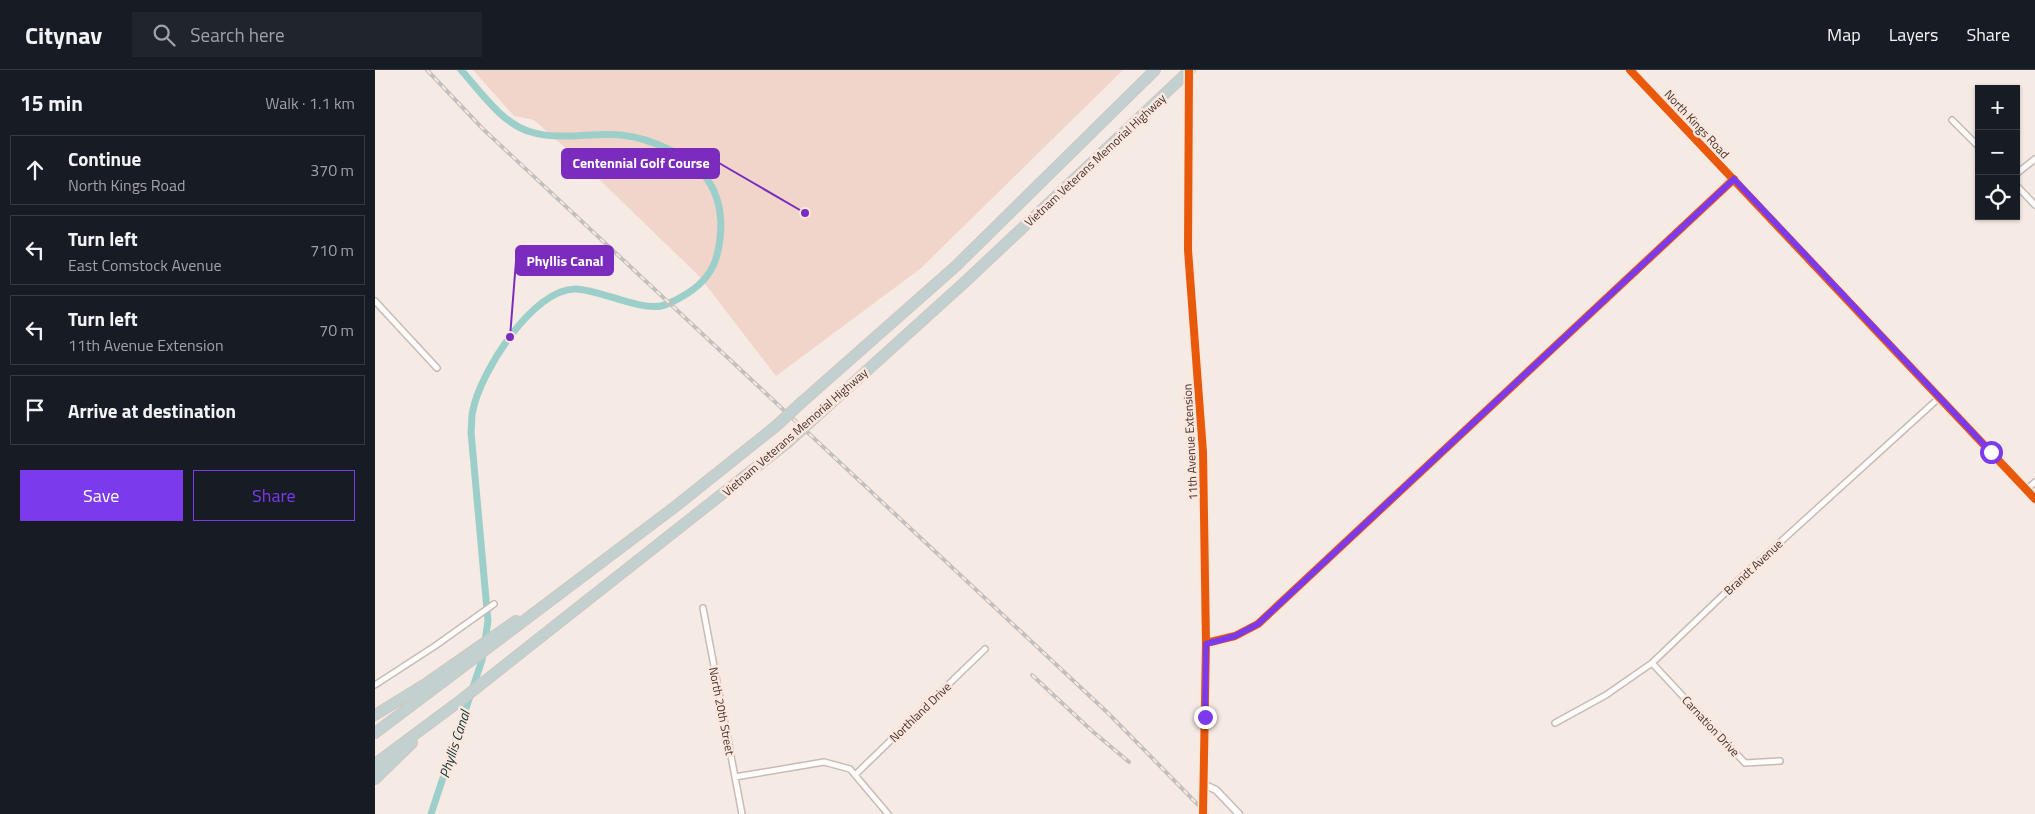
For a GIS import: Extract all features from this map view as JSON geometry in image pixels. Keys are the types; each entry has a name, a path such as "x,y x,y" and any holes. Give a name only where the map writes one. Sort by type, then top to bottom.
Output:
{"highway":[{"name":"Vietnam Veterans Memorial Highway","path":"583,577 775,426 956,266 1155,70"},
{"name":"Vietnam Veterans Memorial Highway","path":"375,764 461,700 488,677 687,524 788,442 965,282 1189,70"},
{"path":"375,715 427,684 498,632 583,577"},
{"path":"375,733 583,577"},
{"path":"375,779 461,700"}],"street":[{"name":"11th Avenue Extension","path":"1189,70 1188,250 1203,436 1206,644 1203,814"},
{"name":"North Kings Road","path":"1630,70 1940,396 2035,499"},
{"path":"1952,120 1975,143"},
{"path":"2020,171 2035,159"},
{"path":"1206,644 1235,636 1258,624 1734,179"},
{"path":"2020,189 2035,205"},
{"path":"375,301 437,368"},
{"name":"Brandt Avenue","path":"1555,722 1605,695 1653,663 1745,574 1940,396"},
{"path":"2027,490 2035,482"},
{"path":"375,685 494,604"},
{"name":"North 20th Street","path":"703,608 742,814"},
{"name":"Northland Drive","path":"855,775 985,649"},
{"name":"Carnation Drive","path":"1653,663 1745,763 1780,761"},
{"path":"735,777 824,762 850,770 889,814"},
{"path":"1203,784 1216,790 1239,814"}],"shaded area":[{"path":"473,70 1123,70 920,269 776,376 699,276 576,157 534,120 514,116"}],"waterway":[{"name":"Phyllis Canal","path":"431,814 482,660 488,621 471,432 473,410 486,375 497,355 526,317 543,302 560,292 576,289 586,290 630,303 652,306 668,304 688,293 698,286 710,272 717,255 721,227 721,217 714,190 702,173 682,156 657,144 621,135 553,136 542,135 520,128 492,106 461,70"}],"railway":[{"path":"427,70 483,129 1109,714 1207,814"},
{"path":"1032,675 1091,730 1129,762"}],"cycle path":[{"path":"1189,70 1188,250 1203,452 1206,643 1203,814"},
{"path":"1630,70 2035,499"},
{"path":"1206,643 1235,636 1258,624 1734,179"}],"place":[{"name":"Centennial Golf Course","path":"805,213"},
{"name":"Phyllis Canal","path":"510,337"}],"route":[{"path":"1205,717 1206,644 1246,632 1258,624 1734,179 1991,452"}]}
